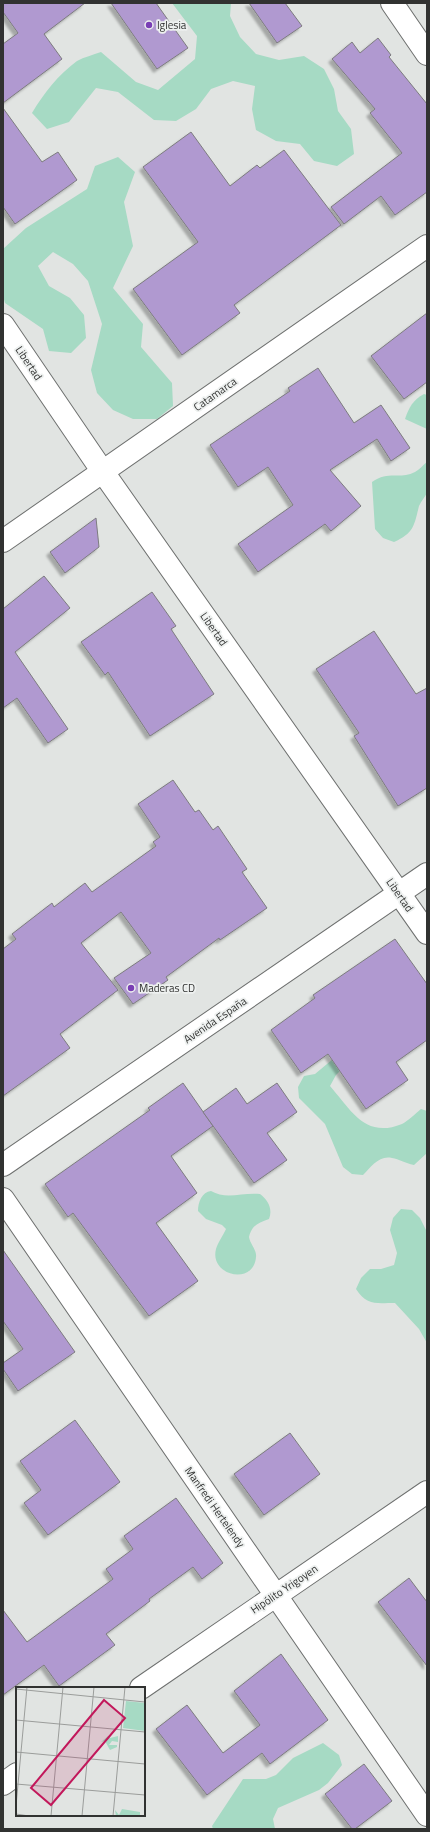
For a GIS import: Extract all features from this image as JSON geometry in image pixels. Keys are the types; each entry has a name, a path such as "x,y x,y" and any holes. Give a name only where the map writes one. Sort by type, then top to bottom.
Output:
{"street":[{"path":"392,3 427,54"},
{"name":"Catamarca","path":"3,541 427,246"},
{"name":"Libertad","path":"3,324 103,472 427,933"},
{"name":"Avenida España","path":"3,1165 427,874"},
{"name":"Manfredi Hertelendy","path":"3,1199 427,1815"},
{"name":"Hipólito Yrigoyen","path":"142,1687 427,1492"},
{"path":"3,1784 16,1775"}],"green space":[{"path":"172,3 231,3 230,16 240,37 256,54 279,60 304,56 324,69 334,89 338,111 351,129 354,154 337,166 314,161 300,144 276,141 256,130 252,109 255,86 233,81 211,89 196,109 176,121 154,120 118,92 96,88 69,122 47,129 32,113 41,98 70,66 77,61 101,52 136,82 158,90 195,59 197,36"},
{"path":"118,157 135,172 124,202 133,246 113,288 143,324 141,347 172,383 173,406 157,419 133,419 113,410 97,393 91,370 102,324 88,281 73,264 53,252 38,266 49,286 70,298 84,315 86,338 71,353 49,351 43,329 5,303 3,296 3,249 26,228 87,189 95,166"},
{"path":"424,394 427,395 427,429 405,419 412,404"},
{"path":"427,462 428,491 419,506 412,528 401,539 394,542 383,538 375,529 372,482 384,476 409,474 416,471"},
{"path":"333,1059 344,1067 336,1075 330,1086 352,1113 368,1125 378,1128 389,1128 404,1123 421,1109 427,1111 427,1153 414,1165 395,1159 383,1158 376,1162 363,1175 352,1174 343,1167 325,1124 299,1098 298,1087 304,1076 315,1074"},
{"path":"211,1191 223,1195 260,1194 269,1205 269,1219 256,1225 250,1233 249,1237 256,1257 253,1266 248,1272 233,1274 225,1271 219,1266 216,1258 216,1249 226,1229 222,1225 206,1219 198,1211 201,1198 205,1193"},
{"path":"401,1209 412,1210 420,1218 427,1232 427,1343 419,1329 395,1303 377,1303 368,1301 356,1289 361,1278 370,1269 381,1269 394,1265 397,1253 390,1230 393,1218"},
{"path":"323,1743 339,1755 342,1765 328,1783 319,1790 278,1808 273,1819 275,1829 213,1829 212,1826 243,1779 266,1779 276,1775 293,1758"}],"building":[{"path":"3,3 85,3 44,34 62,59 3,103 3,44 18,33 3,12"},
{"name":"Iglesia","path":"111,3 156,3 188,48 157,69"},
{"path":"249,3 285,3 302,26 277,43"},
{"path":"378,38 391,55 389,57 427,104 427,192 395,215 381,196 344,224 331,207 402,153 370,113 375,109 332,59 352,42 360,53"},
{"path":"3,108 42,162 58,152 77,180 15,224 3,207"},
{"path":"191,132 230,186 257,165 260,168 284,150 341,225 234,305 240,313 182,355 133,289 198,242 143,167"},
{"path":"427,313 427,382 404,399 371,356"},
{"path":"318,368 354,423 381,405 410,448 391,461 377,439 330,470 361,506 331,531 325,524 258,572 238,544 293,505 268,467 238,487 210,445 290,391 288,388"},
{"path":"96,518 99,547 65,573 50,552"},
{"path":"44,576 70,608 15,652 68,729 48,743 17,698 3,708 3,609"},
{"path":"152,592 176,626 171,629 214,694 150,736 108,672 105,675 81,642"},
{"path":"374,631 416,694 427,688 427,788 398,806 354,736 359,733 316,669"},
{"path":"173,780 195,812 199,810 213,830 218,826 247,869 242,872 267,908 220,940 219,938 166,977 168,980 133,1004 114,978 151,953 121,912 81,943 118,990 60,1034 70,1048 3,1096 3,949 16,939 12,934 52,903 54,907 85,883 92,892 156,846 153,842 160,837 138,804"},
{"path":"395,939 427,984 427,1040 396,1062 408,1080 366,1109 328,1054 301,1073 271,1030 315,998 313,995"},
{"path":"183,1083 213,1126 171,1156 197,1193 156,1223 198,1281 149,1316 73,1213 68,1217 45,1184 150,1110 148,1108"},
{"path":"277,1083 297,1112 267,1133 287,1160 254,1183 203,1112 236,1088 247,1104"},
{"path":"3,1250 75,1352 18,1391 3,1369 3,1363 23,1349 3,1321"},
{"path":"75,1420 120,1482 48,1535 24,1503 41,1490 20,1461"},
{"path":"290,1433 320,1474 264,1515 234,1474"},
{"path":"176,1498 223,1563 202,1579 193,1567 149,1599 150,1601 106,1634 115,1645 59,1686 44,1665 3,1695 3,1610 27,1642 113,1579 106,1569 133,1549 124,1536"},
{"path":"409,1578 427,1602 427,1666 378,1602"},
{"path":"281,1654 328,1720 270,1764 262,1753 207,1795 156,1729 187,1705 223,1753 260,1725 234,1691"},
{"path":"364,1764 392,1801 355,1829 352,1829 325,1794"}],"place":[{"name":"Iglesia","path":"149,25"},
{"name":"Maderas CD","path":"131,988"}]}
